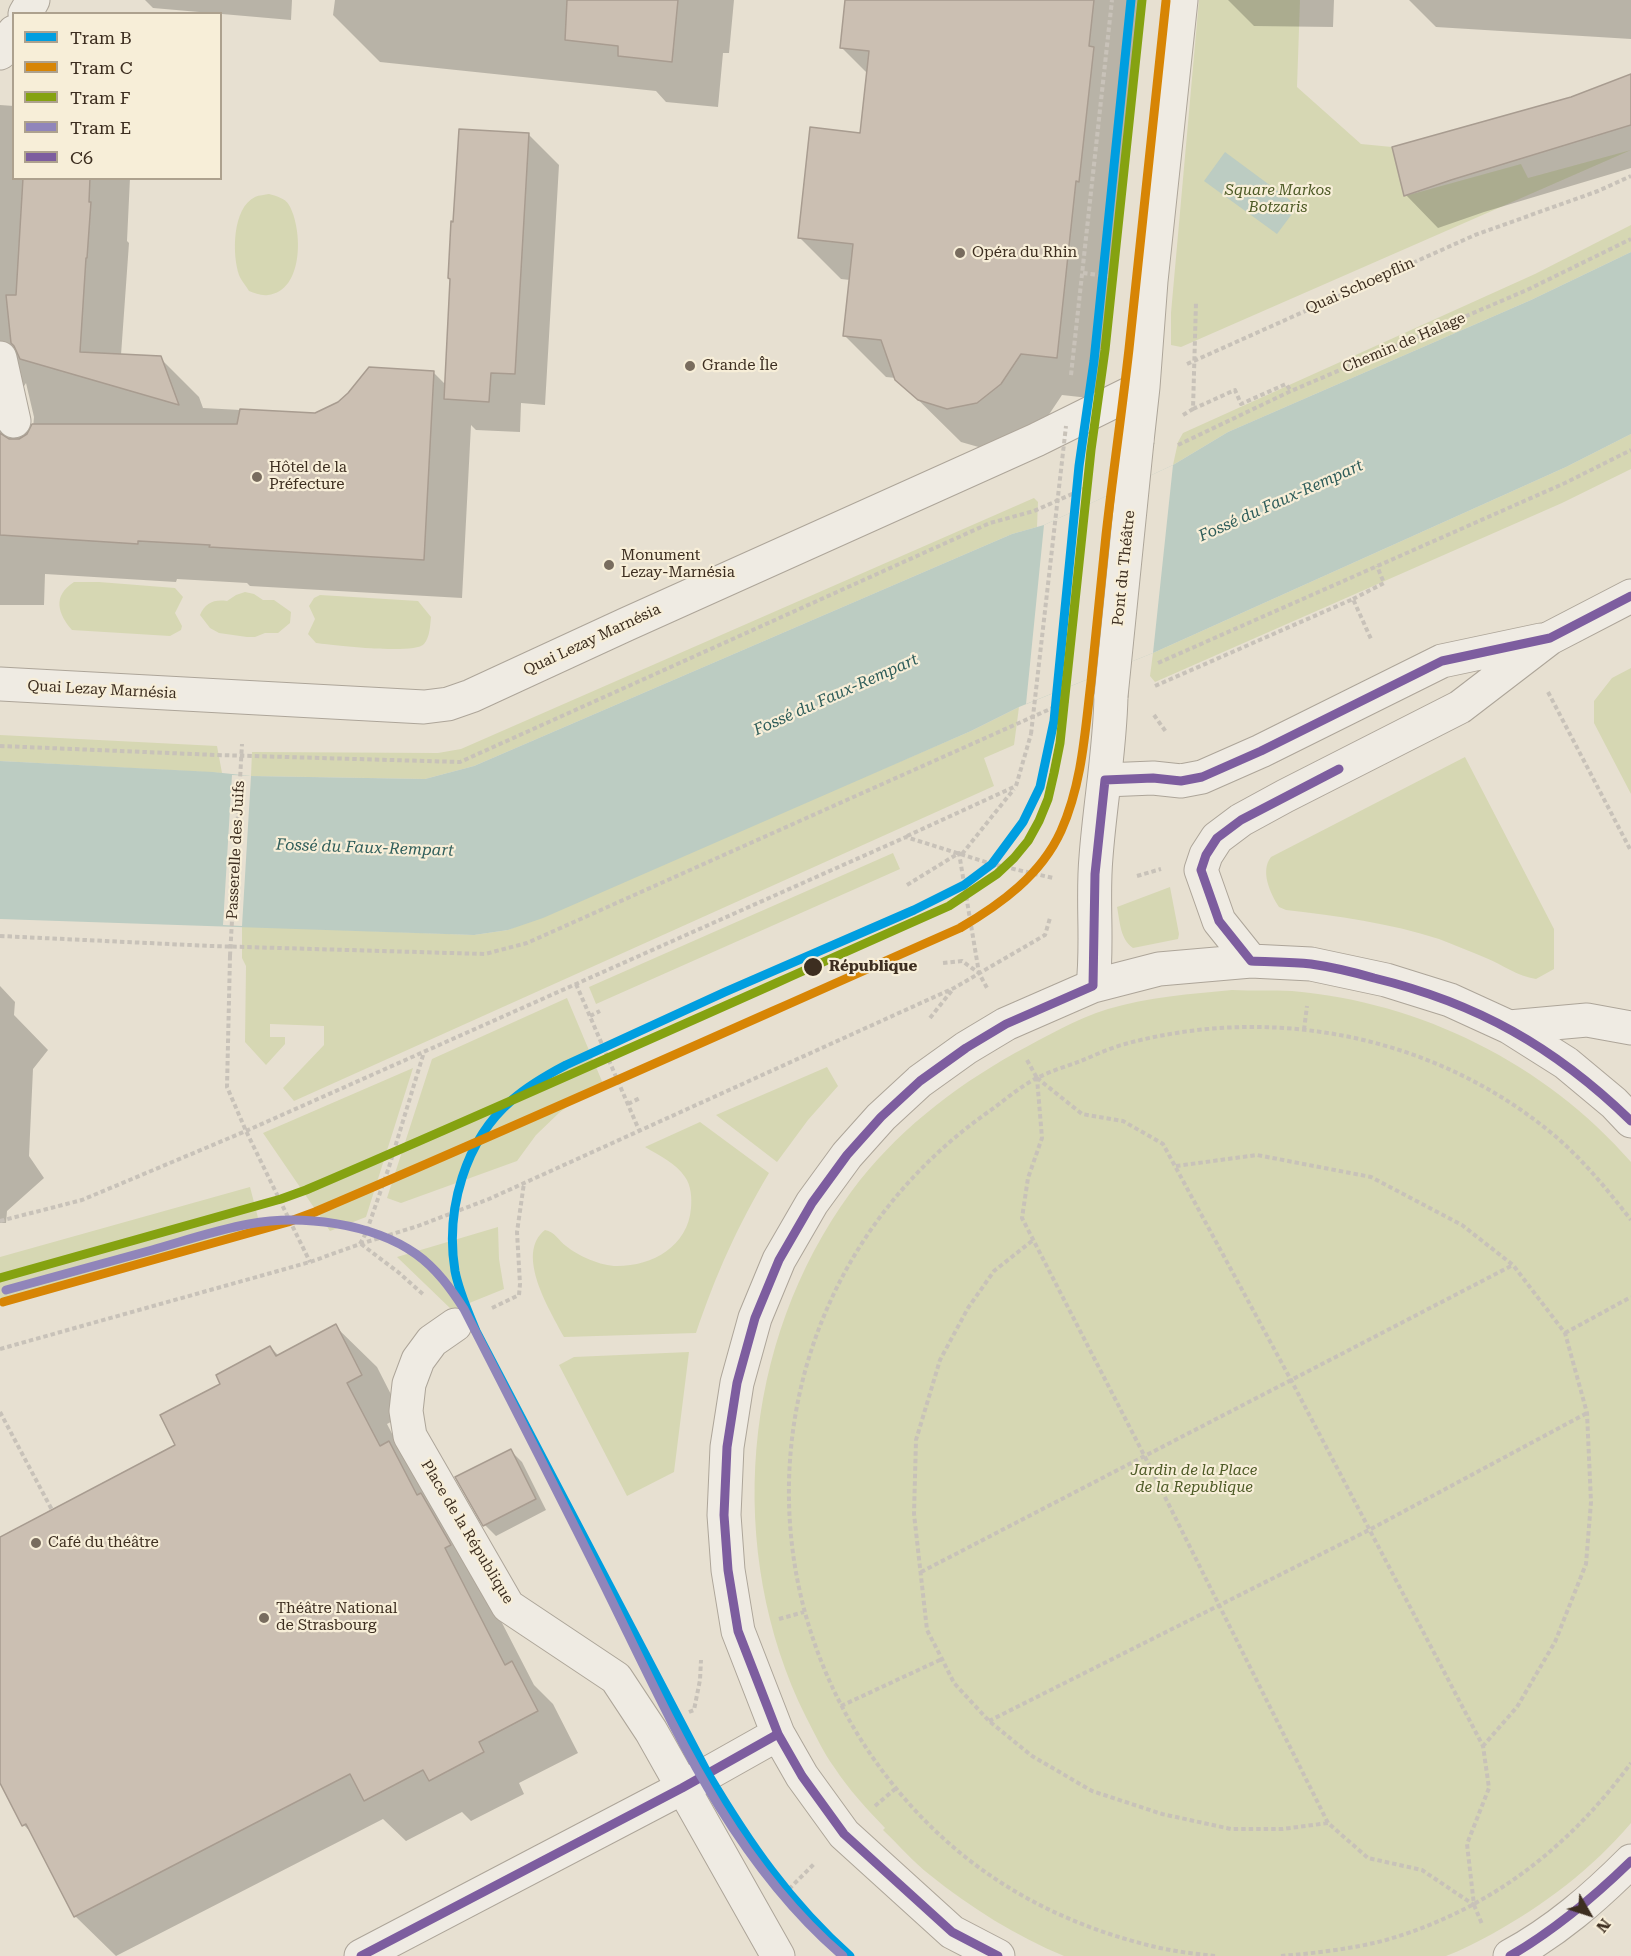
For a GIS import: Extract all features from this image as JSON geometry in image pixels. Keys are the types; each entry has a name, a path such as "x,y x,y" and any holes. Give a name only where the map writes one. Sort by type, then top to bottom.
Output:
{"street":[{"path":"1143,387 1150,281 1181,0"},
{"path":"0,53 12,35"},
{"path":"0,358 14,422"},
{"name":"Quai Lezay Marnésia","path":"0,684 424,707 448,704 471,696 1066,426 1143,387"},
{"name":"Pont du Théâtre","path":"1093,986 1096,960 1094,889 1096,856 1143,387"},
{"path":"1251,961 1219,921 1201,870 1206,855 1217,838 1241,820 1295,791 1461,707 1539,646 1631,596"},
{"path":"1105,780 1153,778 1181,781 1202,777 1261,751 1442,661 1539,646"},
{"path":"998,1956 952,1932 844,1834 802,1776 778,1734 738,1631 728,1570 724,1515 727,1447 737,1383 754,1318 779,1260 812,1203 847,1155 881,1116 920,1082 966,1048 1006,1024 1093,986 1159,969 1251,961 1311,964 1386,980 1450,1000 1509,1028 1566,1063 1614,1103 1631,1121"},
{"path":"1509,1028 1587,1020 1631,1028"},
{"name":"Place de la République","path":"454,1325 432,1341 418,1360 409,1384 406,1411 410,1436 508,1606 616,1678 651,1731 778,1956"},
{"path":"361,1956 682,1788 778,1734"},
{"path":"1531,1951 1598,1894 1631,1861"}],"path":[{"path":"907,885 961,854 1016,786 1031,734 1112,0"},
{"name":"Quai Schoepflin","path":"1143,387 1194,360 1475,235 1598,191 1631,176"},
{"name":"Chemin de Halage","path":"1177,446 1291,391 1527,290 1631,239"},
{"path":"1193,384 1196,302"},
{"path":"1193,409 1235,390 1241,404 1287,384 1291,391"},
{"path":"1152,666 1565,483 1631,450"},
{"path":"0,746 460,762 990,523 1034,511"},
{"path":"1111,702 1353,599 1384,583 1377,566"},
{"path":"1353,599 1371,639"},
{"path":"1539,646 1631,850"},
{"path":"0,936 485,954 527,943 1017,724"},
{"name":"Passerelle des Juifs","path":"242,744 230,956 227,1087 310,1262"},
{"path":"0,1221 82,1200 246,1131 1016,786"},
{"path":"906,837 992,864 1094,889"},
{"path":"961,854 980,974"},
{"path":"0,1349 310,1262 418,1226 489,1199 954,988 1045,935 1056,895 1094,889 1206,855"},
{"path":"943,963 962,961 980,974"},
{"path":"576,984 639,1130"},
{"path":"1304,1030 1307,1002"},
{"path":"590,1016 600,1011"},
{"path":"1215,1956 1164,1949 1117,1937 1065,1917 996,1881 954,1850 918,1815 895,1789 864,1745 841,1706 812,1641 799,1589 791,1539 788,1484 797,1406 810,1352 829,1303 854,1254 885,1208 920,1168 961,1130 1037,1078 1122,1045 1180,1032 1228,1026 1279,1027 1367,1040 1413,1054 1457,1073 1502,1098 1547,1129 1598,1178 1631,1220"},
{"path":"360,1244 389,1167 424,1052"},
{"path":"1037,1078 1082,1114 1123,1121 1163,1144 1291,1380 1483,1746 1489,1788 1467,1844 1474,1905"},
{"path":"1037,1078 1041,1138 1028,1178 1022,1218 1220,1605 1328,1823 1368,1858 1422,1870 1474,1905"},
{"path":"628,1104 640,1098"},
{"path":"1176,1166 1257,1155 1371,1177 1462,1226 1513,1264 1565,1333 1587,1413 1591,1502 1586,1564 1555,1642 1517,1707 1483,1746"},
{"path":"360,1244 398,1272 454,1325 519,1295 517,1232 524,1183"},
{"path":"1032,1241 994,1271 968,1308 940,1360 916,1440 914,1514 927,1630 954,1683 989,1721 1032,1756 1092,1791 1162,1814 1231,1829 1283,1828 1328,1823"},
{"path":"921,1572 1513,1264"},
{"path":"1565,1333 1631,1297"},
{"path":"0,1412 52,1510"},
{"path":"989,1721 1369,1530 1587,1413"},
{"path":"841,1706 942,1659"},
{"path":"1281,1956 1331,1951 1385,1940 1474,1905 1535,1865 1583,1821 1631,1763"},
{"path":"762,1928 772,1907 844,1834"}],"green space":[{"name":"Square Markos Botzaris","path":"1199,0 1300,0 1297,87 1361,144 1392,147 1405,196 1521,164 1528,178 1631,150 1181,347 1171,345 1171,313"},
{"path":"269,194 283,199 289,205 294,216 298,243 294,271 288,283 280,291 263,295 249,291 240,277 235,244 238,221 247,203 257,196"},
{"path":"1631,225 1631,252 1531,300 1228,432 1173,465 1178,442 1183,433 1535,274"},
{"path":"1631,434 1631,469 1562,503 1155,682 1150,676 1153,653 1566,467"},
{"path":"1034,498 1038,502 1037,527 1012,534 474,766 425,779 251,776 252,752 438,753 461,749"},
{"path":"74,582 175,588 183,597 175,613 182,626 181,630 170,636 72,630 63,618 60,599 62,593"},
{"path":"245,592 254,594 263,600 274,600 291,612 290,623 278,633 247,637 219,633 210,628 200,615 204,607 210,603 227,601"},
{"path":"320,595 418,601 431,617 427,638 424,644 405,649 316,643 308,634 315,619 309,606 314,598"},
{"path":"1631,668 1631,794 1594,723 1594,701 1612,678"},
{"path":"1019,707 1014,745 984,758 994,786 294,1101 283,1088 324,1045 324,1026 270,1024 270,1037 285,1037 285,1044 266,1065 245,1042 246,966 242,958 242,926 474,935 508,930 971,731"},
{"path":"0,735 217,746 222,773 0,761"},
{"path":"1465,757 1554,929 1554,969 1536,979 1529,978 1468,950 1420,933 1279,907 1267,882 1266,869 1271,857"},
{"path":"893,853 900,869 596,1004 589,987"},
{"path":"1170,887 1178,939 1133,948 1123,935 1117,907"},
{"name":"Jardin de la Place de la Republique","path":"1232,990 1292,991 1340,997 1434,1024 1478,1044 1520,1068 1560,1095 1597,1127 1631,1162 1631,1823 1584,1871 1549,1898 1492,1934 1446,1956 1064,1956 1011,1930 961,1899 918,1865 883,1830 885,1828 858,1799 840,1775 806,1717 780,1653 763,1586 755,1517 756,1448 767,1380 786,1314 814,1251 851,1192 886,1150 926,1114 947,1097 1015,1053 1084,1018 1108,1009 1170,996"},
{"path":"567,998 604,1086 581,1097 560,1112 536,1135 517,1161 401,1203 387,1198 432,1059"},
{"path":"827,1067 838,1086 808,1120 777,1162 716,1115"},
{"path":"413,1068 366,1217 330,1231 263,1133"},
{"path":"700,1122 769,1173 728,1251 696,1333 564,1337 538,1283 533,1253 536,1240 545,1230 548,1231 577,1253 590,1260 611,1266 643,1262 666,1251 676,1243 688,1221 691,1204 690,1188 687,1180 677,1168 645,1147"},
{"path":"250,1187 262,1233 240,1234 0,1300 0,1257"},
{"path":"498,1227 499,1259 504,1289 452,1310 397,1257"},
{"path":"689,1352 674,1472 627,1496 559,1365 574,1357"}],"water":[{"path":"1225,152 1298,206 1277,234 1204,181"},
{"name":"Fossé du Faux-Rempart","path":"1631,252 1631,434 1566,467 1153,653 1019,707 971,731 543,918 508,930 474,935 0,919 0,761 251,776 425,779 474,766 1012,534 1044,525 1173,465 1228,432 1531,300"}],"pier":[{"path":"1173,465 1153,653 1026,704 1044,525"},
{"path":"232,775 251,776 242,926 223,925"}],"building":[{"path":"567,0 678,0 672,62 618,56 618,46 565,40"},
{"name":"Opéra du Rhin","path":"845,0 1094,0 1089,46 1094,47 1079,182 1076,181 1057,358 1021,354 1001,384 977,403 947,409 918,400 895,380 881,340 843,336 853,244 798,238 810,127 860,133 869,51 840,48"},
{"path":"1631,74 1631,125 1404,196 1392,147 1571,97"},
{"path":"459,129 529,133 515,374 491,373 489,402 444,399 451,221 453,222"},
{"path":"23,180 90,180 89,202 91,202 80,352 161,356 179,405 20,359 11,343 6,295 16,295"},
{"name":"Hôtel de la Préfecture","path":"369,367 434,371 424,560 209,547 210,545 138,541 138,544 0,535 0,433 9,439 19,439 27,434 32,424 237,424 240,409 315,413 338,402"},
{"name":"Théâtre National de Strasbourg","path":"336,1324 362,1375 347,1383 380,1446 389,1441 417,1495 421,1493 451,1545 445,1548 505,1665 512,1661 538,1711 479,1742 484,1752 429,1781 423,1770 364,1801 350,1774 74,1917 26,1824 22,1826 0,1783 0,1537 175,1445 160,1415 220,1384 216,1375 270,1346 276,1356"},
{"path":"511,1449 536,1499 483,1526 455,1477"}],"tram line":[{"name":"B","path":"850,1956 808,1915 772,1871 708,1774 476,1331 461,1294 455,1271 453,1224 456,1201 462,1178 482,1135 496,1116 531,1085 566,1065 725,992 914,910 964,885 992,864 1023,822 1040,787 1054,721 1079,466 1094,361 1131,0"},
{"name":"F","path":"0,1278 306,1190 949,906 997,874 1014,858 1028,841 1048,799 1060,743 1142,0"},
{"name":"C","path":"3,1302 288,1222 315,1212 960,928 1005,898 1031,875 1053,847 1061,831 1074,795 1082,758 1166,1"},
{"name":"E","path":"6,1290 212,1232 269,1221 313,1221 358,1228 398,1243 424,1260 443,1280 464,1309 657,1694 708,1789 769,1878 804,1919 843,1956"}],"transit line":[{"name":"C6","path":"998,1956 952,1932 844,1834 802,1776 778,1734 738,1631 728,1570 724,1515 727,1447 737,1383 755,1318 779,1260 812,1203 847,1155 881,1117 920,1081 966,1048 1006,1024 1093,986 1095,874 1105,780 1153,778 1181,781 1202,777 1261,751 1442,661 1550,638 1631,596"},
{"name":"C6","path":"1339,769 1241,820 1217,838 1206,855 1201,870 1219,921 1251,961 1304,963 1335,968 1447,1000 1513,1031 1543,1050 1573,1071 1631,1121"},
{"name":"C6","path":"361,1956 682,1788 778,1734"},
{"name":"C6","path":"1510,1956 1574,1912 1631,1861"}],"place":[{"name":"Opéra du Rhin","path":"960,253"},
{"name":"Grande Île","path":"690,366"},
{"name":"Hôtel de la Préfecture","path":"257,477"},
{"name":"Monument Lezay-Marnésia","path":"609,565"},
{"name":"République","path":"813,967"},
{"name":"Café du théâtre","path":"36,1543"},
{"name":"Théâtre National de Strasbourg","path":"264,1618"}]}
